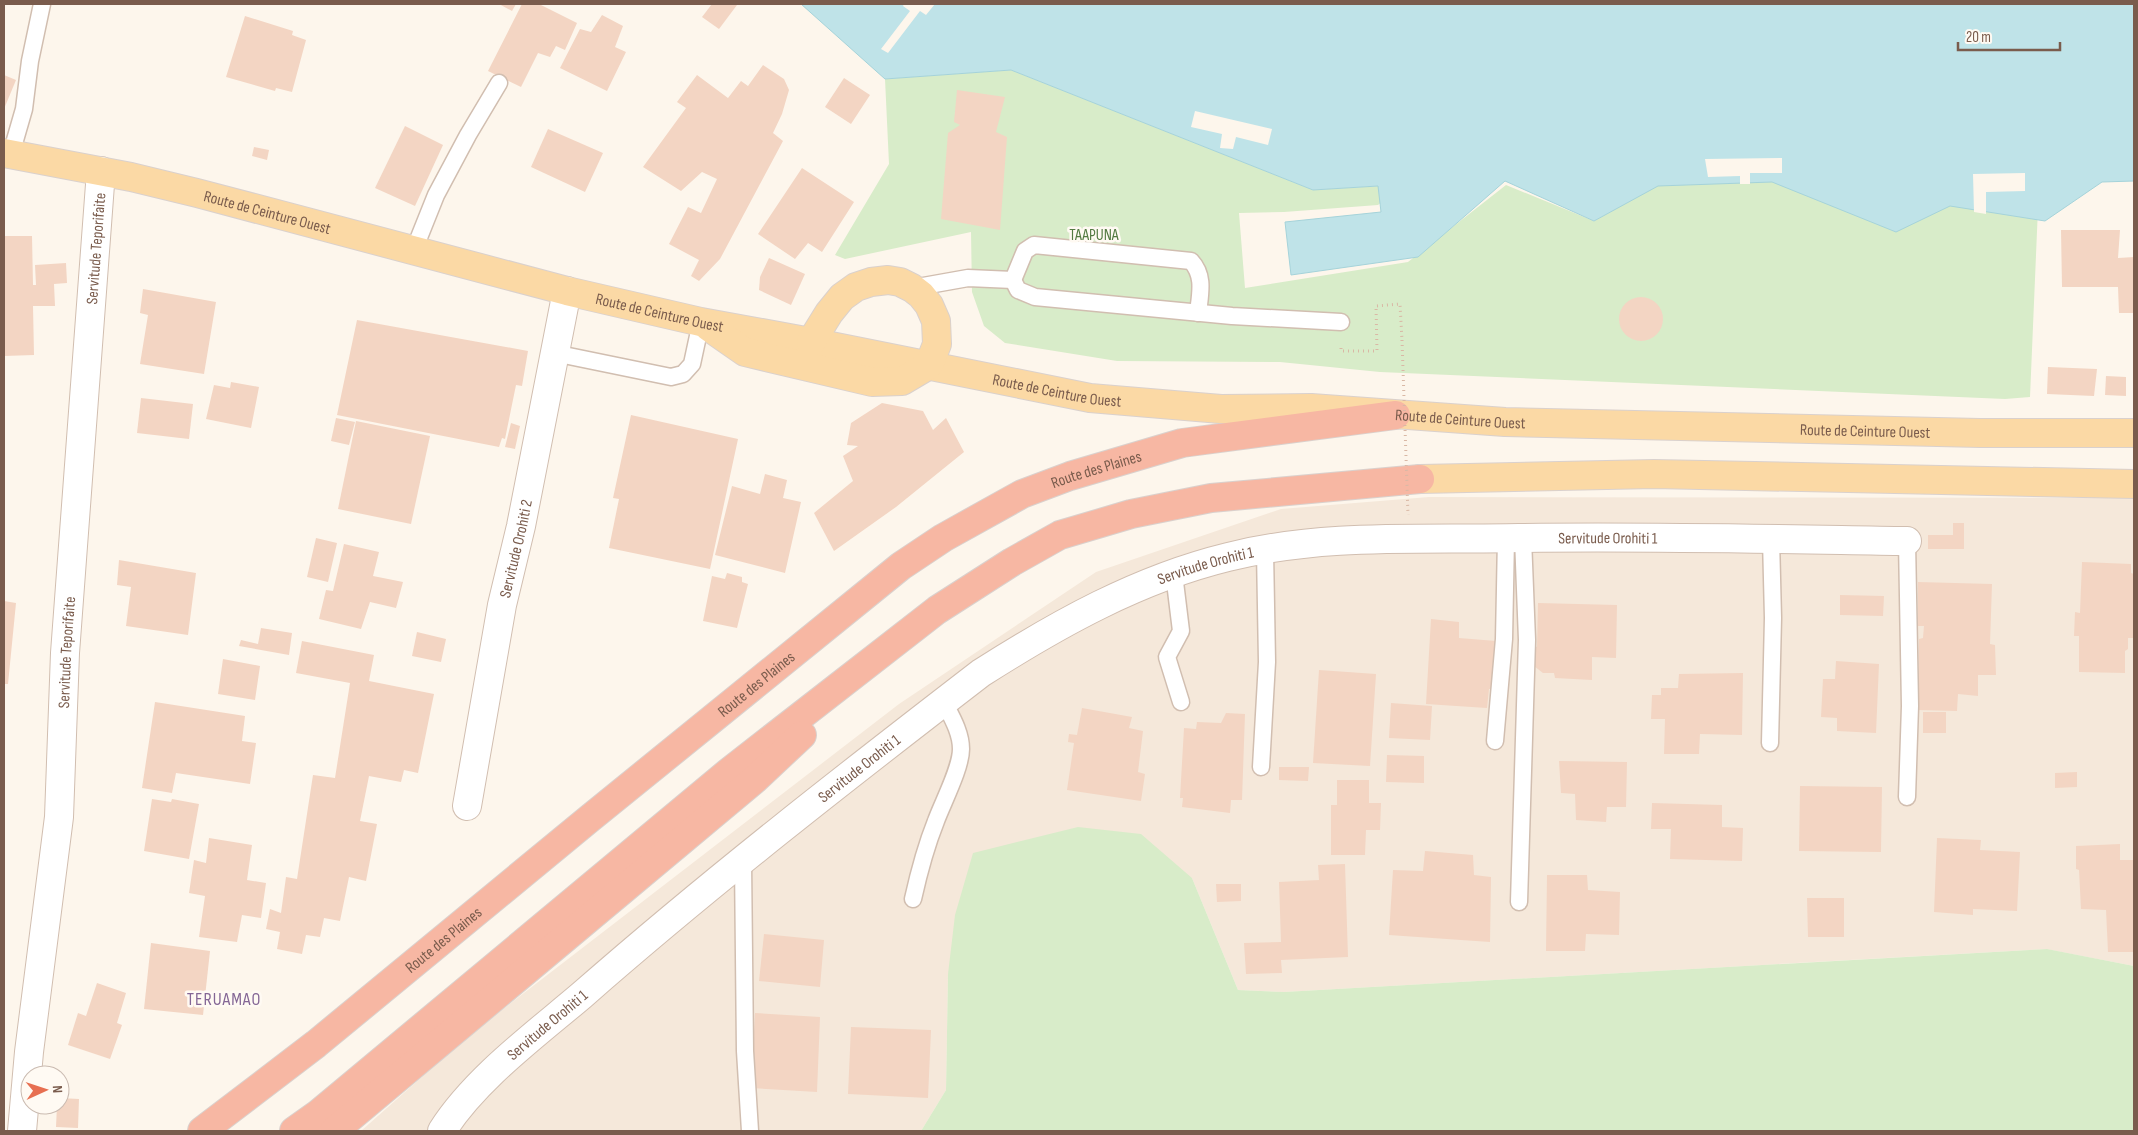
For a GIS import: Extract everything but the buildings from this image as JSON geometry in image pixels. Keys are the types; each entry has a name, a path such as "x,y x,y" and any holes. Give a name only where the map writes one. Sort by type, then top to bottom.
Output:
{"highway":[{"name":"Route des Plaines","path":"202,1131 316,1044 901,566 943,538 1022,494 1070,476 1182,443 1396,415"},
{"path":"294,1131 318,1114 730,771 937,610 1012,562 1060,535 1131,514 1211,498 1420,479"},
{"path":"334,1131 754,780 833,705 952,600"}],"main road":[{"name":"Route de Ceinture Ouest","path":"7,154 207,195 567,290 701,322 929,365 1090,398 1221,409 1310,408 1396,415 1545,423 1980,433 2134,433"},
{"path":"701,322 744,352 872,382 902,382 929,365 937,344 936,321 929,305 912,288 900,282 888,280 870,282 856,287 838,303 810,342"},
{"path":"1420,479 1654,474 2134,484"}],"street":[{"name":"Servitude Teporifaite","path":"22,1131 29,1052 59,817 65,653 101,172"},
{"name":"Servitude Orohiti 2","path":"467,806 502,605 521,526 567,290"},
{"name":"Servitude Orohiti 1","path":"442,1131 453,1113 485,1080 678,912 982,673 1068,620 1107,600 1174,574 1228,557 1308,544 1366,539 1514,538 1907,541"}],"lane":[{"path":"7,154 24,109 30,61 42,4"},
{"path":"414,250 436,195 468,135 500,84"},
{"path":"1198,313 1202,282 1199,268 1191,260 1034,245 1025,251 1013,280 1018,290 1035,296 1198,313 1341,322"},
{"path":"912,288 968,278 1013,280"},
{"path":"554,353 671,377 683,374 692,364 701,322"},
{"path":"1495,741 1514,538"},
{"path":"1514,538 1527,640 1526,733 1519,902"},
{"path":"1770,743 1773,618 1771,539"},
{"name":"Servitude Orohiti 1","path":"1907,541 1910,706 1907,797"},
{"path":"1261,768 1267,662 1265,551"},
{"path":"1174,574 1181,631 1167,657 1181,702"},
{"path":"913,899 935,823 960,759 961,747 958,733 944,702"},
{"path":"743,861 745,1051 750,1131"}],"path":[{"path":"1341,351 1377,351 1376,306 1400,304 1408,515"}],"shaded area":[{"path":"1429,497 2134,498 2134,966 2046,949 1284,992 1238,990 1192,878 948,974 946,1090 921,1131 361,1131 468,1036 899,704 1096,572 1281,509"}],"green space":[{"name":"TAAPUNA","path":"1011,70 1313,190 1379,186 1384,200 1378,205 1284,212 1239,213 1245,288 1408,262 1506,185 1594,221 1700,157 2038,208 2030,397 2005,399 1380,372 1280,362 1117,361 1005,343 984,326 972,292 971,232 845,259 835,255 889,164 885,79"},
{"path":"1078,827 1141,834 1192,878 1238,990 1284,992 2047,949 2134,966 2134,1131 921,1131 946,1090 948,974 955,915 973,853"}],"water":[{"path":"801,4 2134,4 2134,181 2102,182 2045,221 1950,206 1896,232 1772,182 1658,186 1594,221 1505,181 1418,257 1291,275 1285,222 1381,212 1378,186 1313,190 1011,70 885,79"}],"pier":[{"path":"904,4 935,4 926,15 920,11 888,53 881,49 910,11 903,6"},
{"path":"1195,111 1272,129 1268,145 1236,137 1233,149 1220,148 1222,134 1191,127"},
{"path":"1782,158 1782,173 1750,173 1750,184 1740,184 1740,176 1708,177 1705,159"},
{"path":"2025,173 2025,191 1986,192 1986,214 1974,212 1973,174"}],"district":[{"name":"TERUAMAO","path":"224,999"}]}
